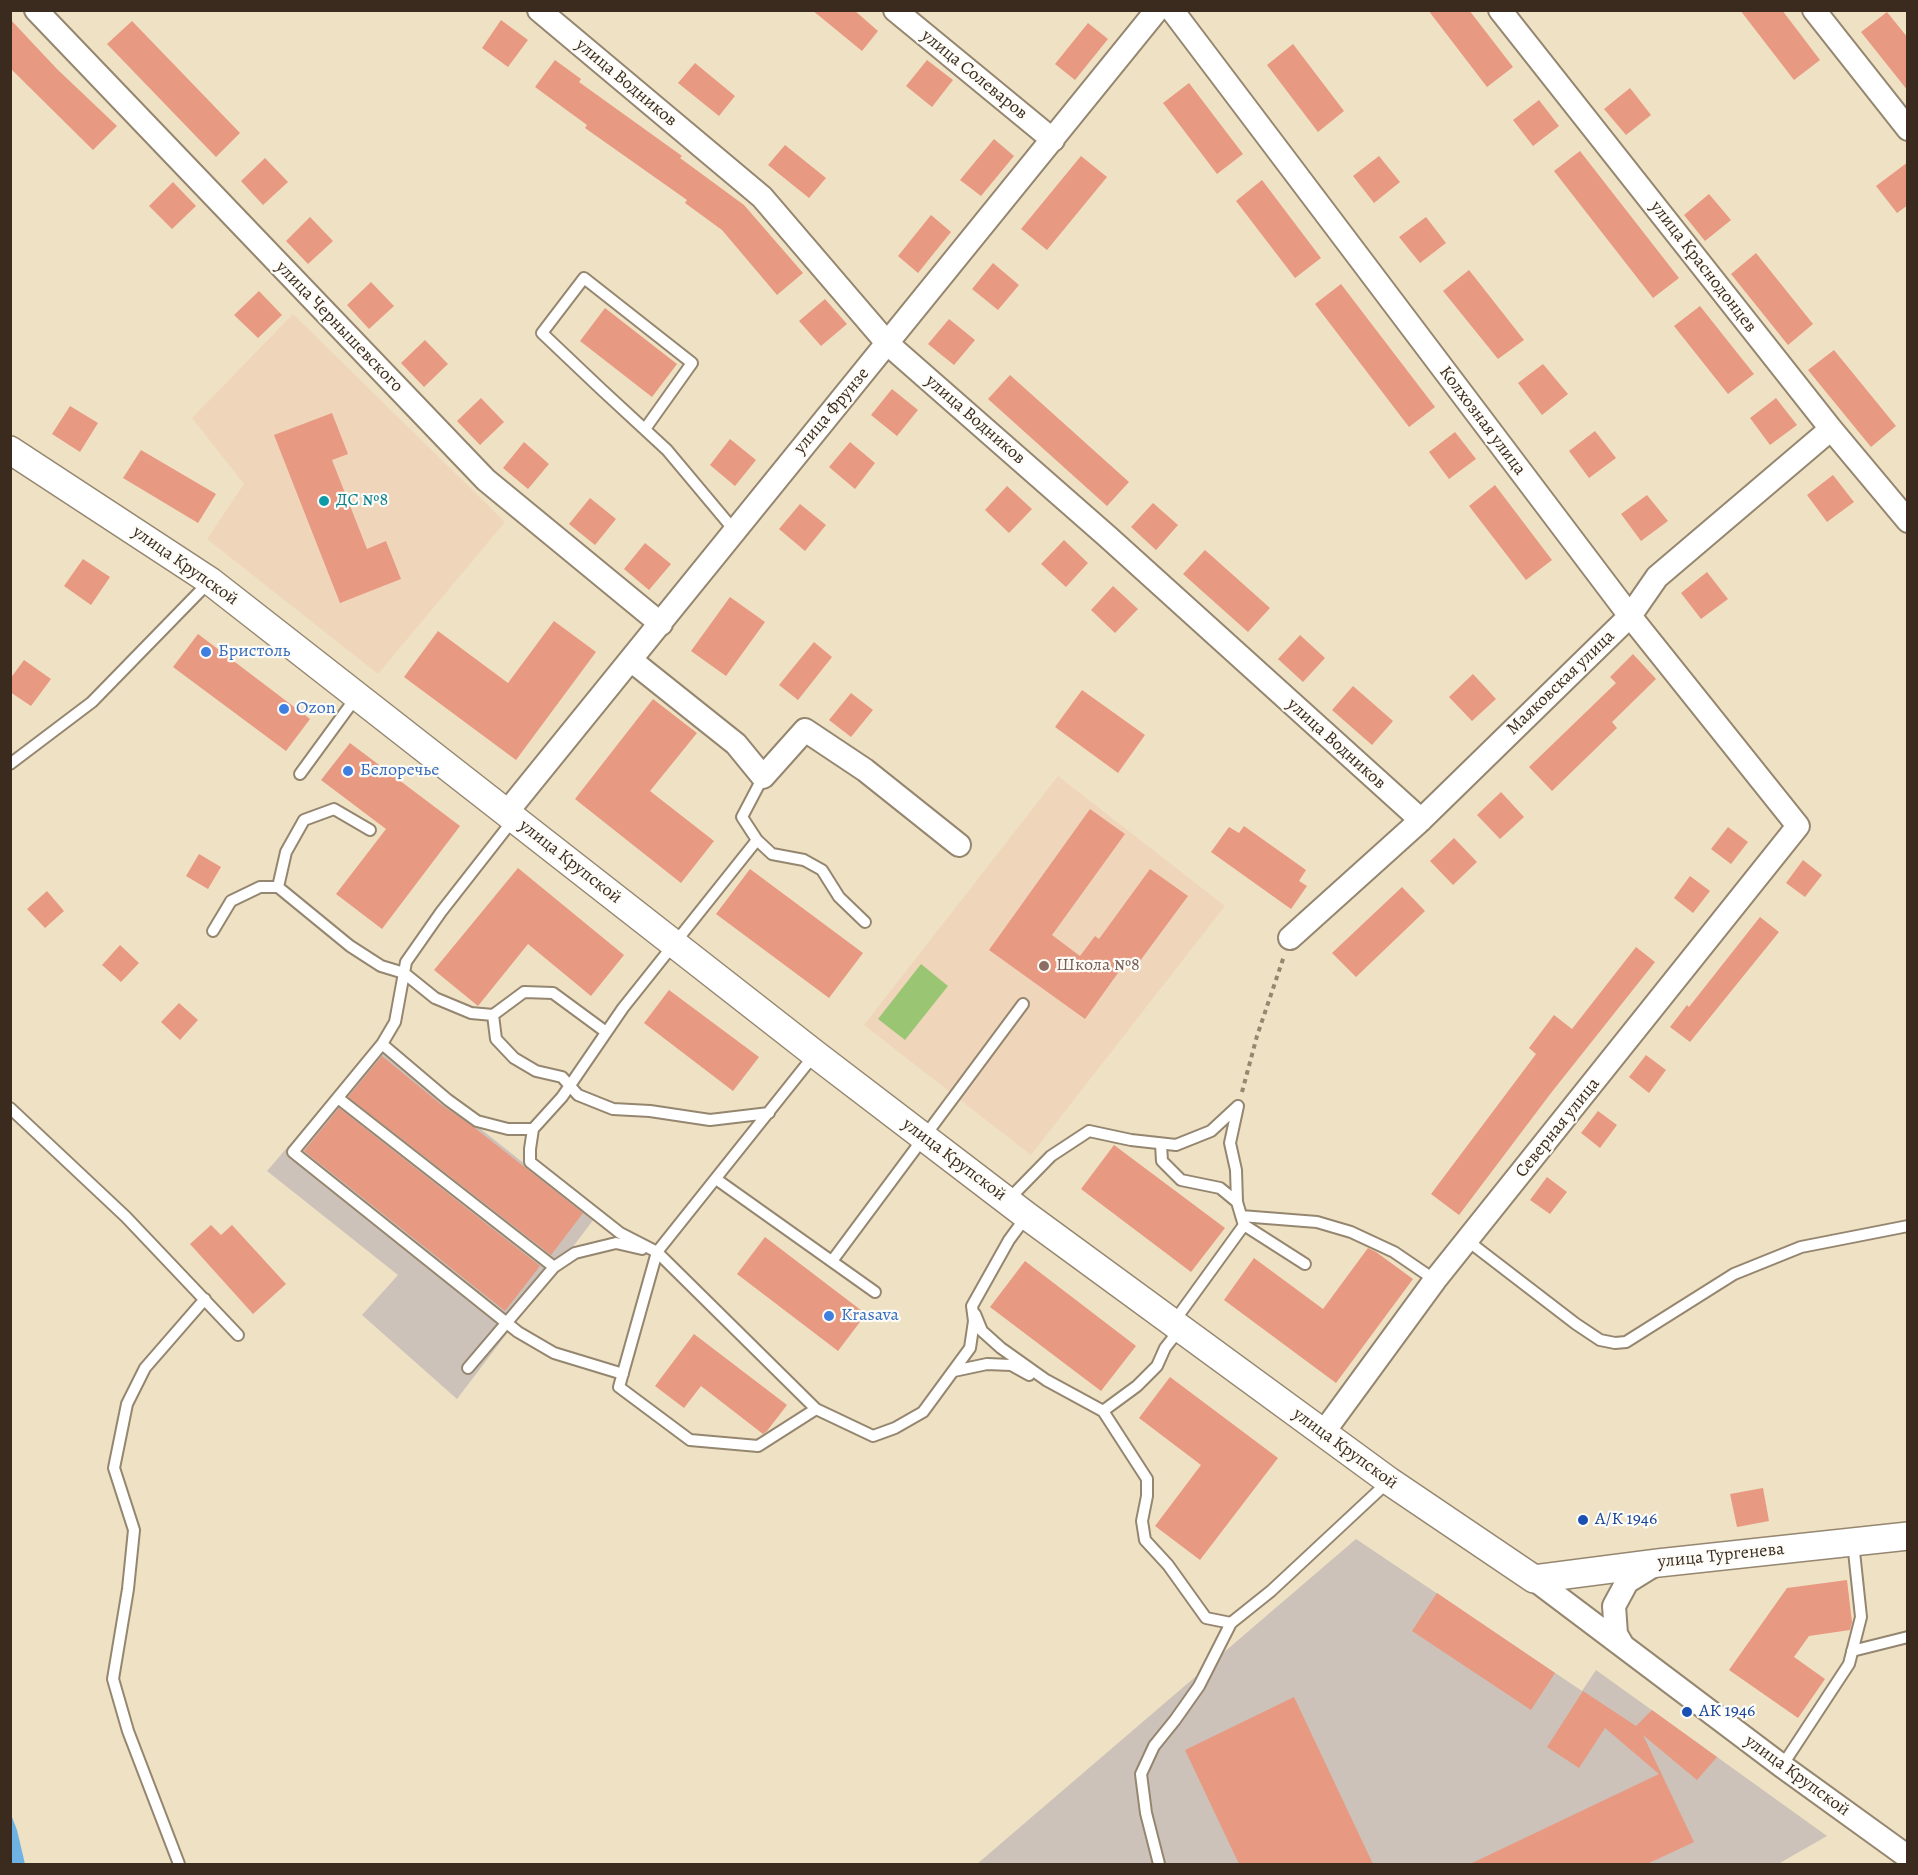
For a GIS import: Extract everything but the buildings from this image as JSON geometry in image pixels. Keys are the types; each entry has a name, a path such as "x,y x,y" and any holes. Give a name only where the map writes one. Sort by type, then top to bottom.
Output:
{"street":[{"name":"улица Чернышевского","path":"36,10 486,480 661,624"},
{"name":"улица Водников","path":"539,10 762,197 888,344 1099,530 1421,820"},
{"name":"улица Солеваров","path":"895,10 1053,140"},
{"name":"улица Фрунзе","path":"511,815 734,530 888,344 1157,10"},
{"name":"Колхозная улица","path":"1172,10 1630,616 1798,826"},
{"name":"улица Краснодонцев","path":"1500,10 1831,429 1908,521"},
{"path":"1814,10 1908,129"},
{"name":"Маяковская улица","path":"1290,938 1421,820 1630,616 1657,577 1831,429"},
{"name":"улица Крупской","path":"10,450 210,581 815,1054 1017,1208 1389,1481 1534,1579 1782,1766 1908,1857"},
{"path":"632,661 736,744 763,777 805,730 865,770 959,845"},
{"name":"Северная улица","path":"1323,1433 1435,1280 1798,826"},
{"name":"улица Тургенева","path":"1534,1579 1908,1536"},
{"path":"1623,1646 1616,1634 1614,1606 1627,1582 1658,1563"}],"lane":[{"path":"645,429 692,363 584,278 542,333 667,450 734,530"},
{"path":"10,764 92,702 210,581"},
{"path":"300,774 358,696"},
{"path":"763,777 742,817 757,840 772,854 804,860 822,870 839,897 865,921"},
{"path":"278,887 286,852 304,820 334,809 370,830"},
{"path":"511,815 405,962 395,1022 382,1044 293,1152 508,1323 554,1353 623,1374"},
{"path":"757,840 623,1008 570,1086 534,1129 530,1162 620,1233 657,1252 816,1408 873,1436 895,1428 922,1412 970,1348 974,1321 972,1306 1008,1240 1017,1208 1051,1156 1089,1131 1131,1140 1176,1145 1211,1131 1238,1106"},
{"path":"213,931 231,901 260,887 278,887 350,946 381,966 404,973 435,998 471,1013 493,1015 524,992 553,993 606,1032"},
{"path":"832,1262 1023,1004"},
{"path":"493,1015 496,1039 514,1058 536,1071 562,1077 578,1095 613,1109 650,1111 710,1120 768,1113"},
{"path":"382,1044 441,1094 477,1120 508,1129 534,1129"},
{"path":"815,1054 657,1252 620,1387 690,1440 758,1446 816,1408"},
{"path":"338,1098 554,1267"},
{"path":"1238,1106 1230,1143 1242,1220 1305,1264"},
{"path":"10,1108 126,1217 238,1335"},
{"path":"1161,1143 1162,1161 1181,1180 1220,1188 1238,1202"},
{"path":"716,1179 875,1292"},
{"path":"1242,1220 1317,1222 1351,1232 1394,1252 1435,1280"},
{"path":"1103,1411 1137,1386 1157,1365 1176,1326 1242,1220"},
{"path":"1468,1241 1575,1324 1600,1340 1615,1343 1626,1342 1734,1274 1801,1247 1908,1226"},
{"path":"468,1368 554,1267 575,1253 616,1243 657,1252"},
{"path":"179,1864 128,1731 113,1679 128,1588 134,1530 114,1468 127,1404 145,1368 205,1299"},
{"path":"972,1306 982,1331 1028,1368 1103,1411 1147,1479 1147,1496 1142,1521 1145,1540 1168,1565 1206,1618 1231,1623"},
{"path":"954,1371 987,1364 1011,1365 1061,1388"},
{"path":"1159,1864 1146,1812 1141,1773 1154,1746 1199,1686 1231,1623 1271,1591 1389,1481"},
{"path":"1782,1766 1849,1664 1861,1617 1853,1541"},
{"path":"1852,1651 1908,1637"}],"path":[{"path":"1238,1106 1257,1036 1290,938"}],"shaded area":[{"path":"293,314 505,522 378,674 207,539 244,484 192,418"},
{"name":"Школа №8","path":"1058,776 1225,906 1031,1155 864,1025"},
{"path":"375,1045 594,1219 457,1399 362,1315 398,1275 267,1171"},
{"path":"1356,1539 1582,1691 1596,1670 1827,1836 1778,1864 977,1864"}],"green space":[{"path":"921,964 948,986 905,1040 878,1019"}],"water":[{"path":"10,1812 17,1830 25,1864 11,1864"}],"place":[{"name":"ДС №8","path":"324,501"},
{"name":"Бристоль","path":"206,652"},
{"name":"Ozon","path":"284,709"},
{"name":"Белоречье","path":"348,771"},
{"name":"Школа №8","path":"1044,966"},
{"name":"Krasava","path":"829,1316"},
{"name":"А/К 1946","path":"1583,1520"},
{"name":"АК 1946","path":"1687,1712"}]}
